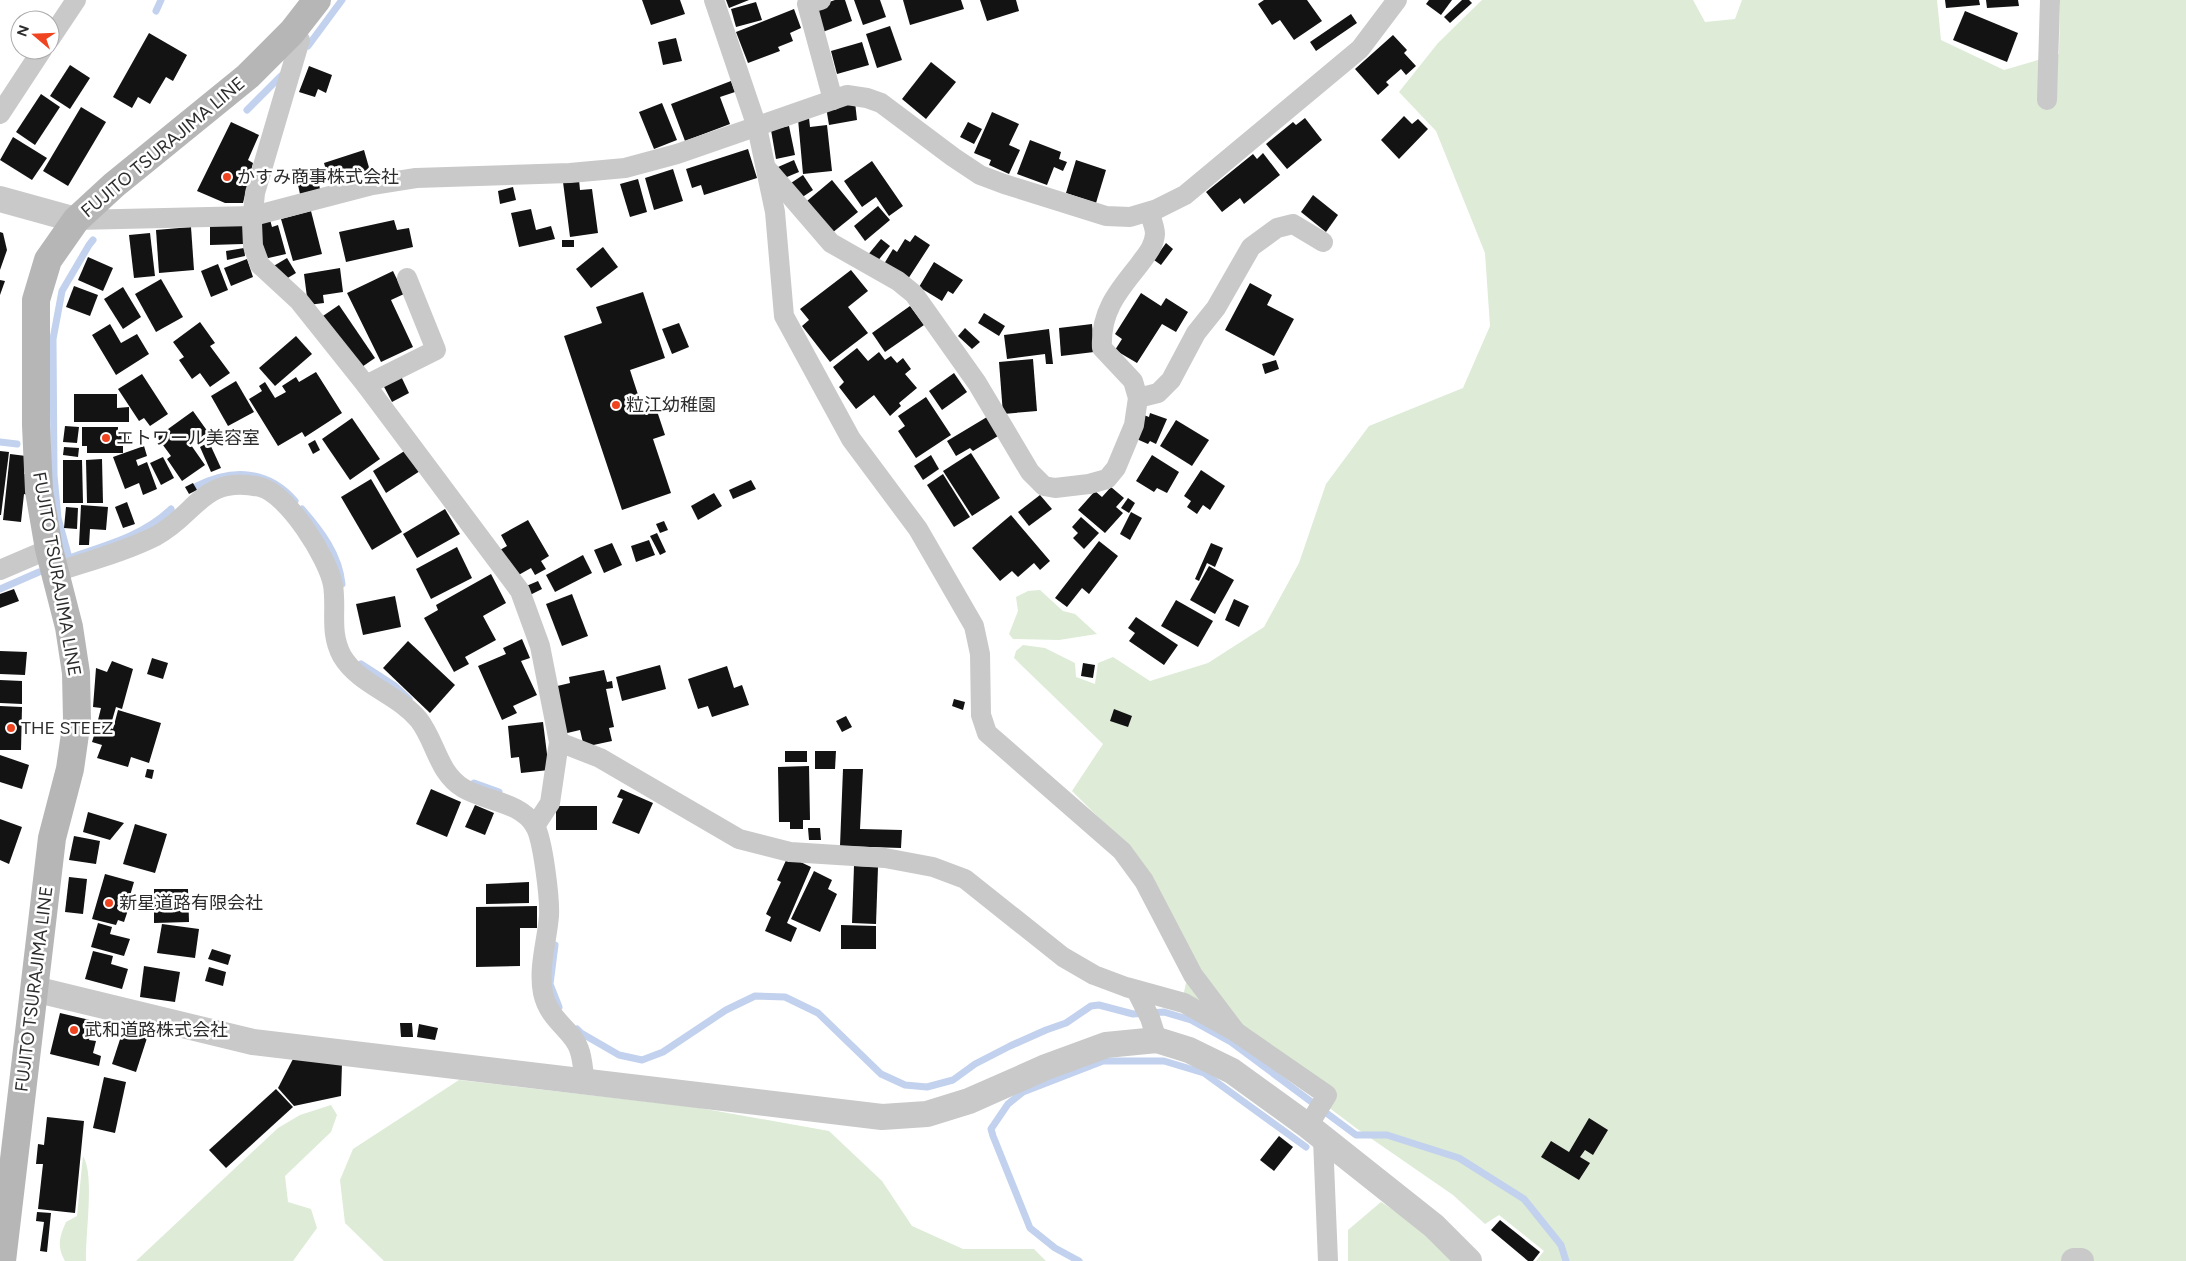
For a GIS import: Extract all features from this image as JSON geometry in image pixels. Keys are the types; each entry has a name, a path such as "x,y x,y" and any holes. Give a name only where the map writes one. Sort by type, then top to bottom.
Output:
{"main road":[{"name":"FUJITO TSURAJIMA LINE","path":"2,1261 52,838 70,769 77,720 76,673 69,627 52,561 39,490 36,300 48,260 76,220 114,186 248,76 292,32 317,0"}],"street":[{"path":"60,23 76,0"},
{"path":"714,0 758,127 775,212 784,316 851,439 918,529 974,626 980,654 981,715 987,733 1122,851 1144,881 1192,976 1236,1032"},
{"path":"821,0 807,4 833,100"},
{"path":"0,199 76,220 253,216 372,185 416,178 570,173 625,168 677,154 847,95 867,98 881,103 953,157 980,174 1004,184 1106,216 1130,217 1149,212 1185,194 1360,49 1397,0"},
{"path":"2047,100 2050,0"},
{"path":"292,32 300,40 255,193 253,246 260,265 299,301 366,385 520,591 540,646 559,742 553,791 539,820 549,914 542,975 543,994 550,1014 579,1047 585,1083"},
{"path":"0,114 35,60"},
{"path":"766,167 831,243 898,281 914,294 977,382 1030,472 1044,486 1055,488 1071,487 1107,479 1116,468 1134,424 1138,398 1133,381 1102,348 1101,334 1105,316 1112,300 1152,248 1155,233 1149,212"},
{"path":"1138,398 1158,393 1171,380 1196,333 1216,308 1251,247 1277,228 1293,224 1324,242"},
{"path":"366,385 436,350 407,278"},
{"path":"0,570 52,561 158,534 201,498 217,488 236,485 262,487 276,496 308,531 325,559 333,586 335,638 343,657 358,674 401,701 420,722 450,777 464,789 539,820"},
{"path":"559,742 600,758 739,839 790,852 885,858 933,867 964,879 1063,957 1094,975 1147,1014 1189,1050 1232,1070 1317,1120 1434,1226 1469,1261"},
{"path":"34,989 253,1042 882,1117 927,1114 969,1101 1046,1067 1106,1045 1147,1014 1184,1003 1236,1032 1327,1095 1317,1120 1328,1261"},
{"path":"2074,1261 2081,1261"}],"green space":[{"path":"1482,0 1693,0 1705,22 1735,19 1742,0 1937,0 1941,40 2004,70 2059,54 2060,0 2186,0 2186,1261 1536,1261 1544,1251 1499,1215 1485,1224 1453,1195 1356,1128 1183,997 1191,959 1139,858 1072,791 1103,744 1014,658 1016,651 1023,645 1045,648 1075,663 1076,677 1095,684 1098,663 1113,657 1150,681 1208,663 1264,627 1299,563 1326,484 1369,426 1463,388 1490,326 1485,253 1436,131 1399,92 1438,43"},
{"path":"1040,590 1063,611 1075,614 1097,634 1059,640 1013,639 1009,634 1018,611 1016,597 1028,591"},
{"path":"459,1080 694,1107 829,1131 882,1181 912,1226 963,1249 1034,1249 1046,1261 384,1261 345,1223 340,1180 353,1149"},
{"path":"331,1105 337,1115 331,1132 285,1176 288,1202 311,1209 317,1228 293,1261 136,1261 278,1128 300,1115"},
{"path":"83,1156 87,1165 89,1191 86,1261 65,1261 61,1251 60,1237 66,1222 77,1216"},
{"path":"1381,1202 1423,1229 1456,1261 1348,1261 1348,1230"}],"building":[{"path":"642,0 680,0 685,14 651,25"},
{"path":"726,0 749,0 729,8"},
{"path":"835,0 845,0 852,21 820,33 811,8"},
{"path":"854,0 880,0 886,17 863,25"},
{"path":"903,0 961,0 964,9 910,25"},
{"path":"980,0 1016,0 1019,11 987,21"},
{"path":"1264,0 1307,0 1322,21 1294,40 1280,20 1272,25 1258,4"},
{"path":"1429,0 1452,0 1441,15 1426,4"},
{"path":"1462,0 1469,0 1472,3 1450,23 1444,17"},
{"path":"1945,0 1979,0 1980,5 1946,8"},
{"path":"1986,0 2018,0 2019,6 1987,8"},
{"path":"756,2 762,20 736,27 731,9"},
{"path":"794,9 801,28 790,33 793,41 778,47 780,51 748,63 736,32"},
{"path":"1965,11 2018,33 2007,62 1953,40"},
{"path":"1351,14 1357,23 1316,51 1310,42"},
{"path":"890,26 902,60 877,68 866,34"},
{"path":"149,33 187,55 173,81 166,77 150,104 138,97 132,108 113,97"},
{"path":"1393,35 1407,50 1404,53 1416,66 1406,75 1401,69 1386,82 1389,85 1378,95 1355,69"},
{"path":"676,38 682,61 663,65 658,42"},
{"path":"862,42 869,65 837,74 831,51"},
{"path":"931,62 956,82 926,119 902,99"},
{"path":"70,65 90,78 70,109 50,96"},
{"path":"309,66 332,75 326,93 318,89 315,97 299,92"},
{"path":"731,81 735,92 720,97 730,124 685,141 671,104"},
{"path":"41,94 60,107 35,145 16,132"},
{"path":"855,102 857,120 829,125 826,107"},
{"path":"662,103 677,140 654,149 639,112"},
{"path":"81,107 106,122 68,186 43,171"},
{"path":"992,112 1019,124 1009,145 1020,150 1009,174 989,165 991,160 974,153"},
{"path":"1404,116 1412,124 1418,119 1428,129 1399,159 1381,140"},
{"path":"809,118 810,127 827,125 832,171 803,174 798,119"},
{"path":"1305,118 1322,140 1287,169 1266,144 1293,122 1296,125"},
{"name":"かすみ商事株式会社","path":"231,122 259,135 248,160 253,163 243,203 225,203 197,191"},
{"path":"968,122 982,129 974,144 960,137"},
{"path":"789,126 795,155 776,159 771,130"},
{"path":"13,137 47,158 32,180 0,160"},
{"path":"1030,140 1061,152 1059,159 1067,162 1063,171 1054,167 1047,185 1017,174"},
{"path":"748,149 757,178 704,195 701,185 692,188 686,169"},
{"path":"364,150 370,171 330,184 324,163"},
{"path":"1263,153 1280,175 1244,204 1240,198 1222,212 1206,192 1253,154 1257,159"},
{"path":"794,160 799,172 782,179 778,167"},
{"path":"1076,160 1106,170 1096,203 1066,193"},
{"path":"872,161 903,206 889,216 876,197 862,207 844,181"},
{"path":"673,169 683,201 654,210 645,178"},
{"path":"316,171 320,189 300,194 296,176"},
{"path":"803,175 813,190 798,200 788,185"},
{"path":"638,179 647,212 630,217 620,184"},
{"path":"579,180 580,190 592,189 598,233 570,237 563,182"},
{"path":"832,180 858,212 832,233 807,201"},
{"path":"513,187 516,200 500,204 498,191"},
{"path":"1313,195 1338,215 1326,232 1301,212"},
{"path":"878,206 890,220 865,241 854,226"},
{"path":"531,209 536,230 551,226 555,239 519,247 511,213"},
{"path":"311,211 322,254 293,261 281,219"},
{"path":"269,216 272,227 278,225 286,254 264,259 254,220"},
{"path":"394,220 397,230 409,228 413,247 346,262 339,232"},
{"path":"210,225 243,225 243,244 210,245"},
{"path":"191,227 194,270 159,273 156,230"},
{"path":"0,232 3,233 7,250 0,270"},
{"path":"150,233 155,276 134,278 129,235"},
{"path":"915,235 930,245 908,279 884,264 893,249 897,252 905,239 910,242"},
{"path":"881,239 890,246 876,263 867,256"},
{"path":"562,240 574,240 574,247 562,247"},
{"path":"1166,243 1173,249 1161,265 1154,260"},
{"path":"603,247 618,267 591,288 576,269"},
{"path":"244,248 245,256 227,260 226,251"},
{"path":"88,257 113,268 103,291 78,280"},
{"path":"287,258 296,273 281,282 272,267"},
{"path":"247,259 253,277 231,286 224,268"},
{"path":"934,262 963,280 953,294 948,291 942,301 919,287"},
{"path":"218,264 228,290 211,297 201,271"},
{"path":"340,268 343,292 323,295 324,303 308,305 304,274"},
{"path":"851,270 868,291 848,307 868,333 830,362 802,326 809,320 800,309"},
{"path":"393,271 404,294 391,300 413,347 381,362 347,293"},
{"path":"161,279 183,317 156,332 135,294"},
{"path":"0,280 5,281 0,295"},
{"path":"1250,283 1272,295 1267,305 1294,319 1274,356 1225,330"},
{"path":"74,286 98,295 90,316 66,307"},
{"path":"123,287 141,317 123,329 104,299"},
{"path":"643,292 665,358 630,370 643,410 655,405 665,435 653,439 671,493 622,510 564,336 602,323 596,307"},
{"path":"1141,293 1161,306 1166,298 1188,312 1176,332 1162,324 1137,363 1115,350 1122,339 1115,334"},
{"path":"339,305 375,358 356,371 320,318"},
{"path":"910,306 924,325 885,352 872,333"},
{"path":"984,313 1005,326 999,336 978,323"},
{"path":"200,322 215,343 210,346 230,373 210,387 200,373 192,379 179,360 184,357 173,342"},
{"path":"679,323 689,347 672,354 662,329"},
{"path":"110,324 121,343 137,334 149,354 116,375 92,335"},
{"path":"1092,324 1094,352 1061,356 1059,328"},
{"path":"965,328 980,342 972,349 958,336"},
{"path":"1049,329 1053,364 1046,364 1045,354 1007,359 1004,335"},
{"path":"296,336 312,354 275,386 259,368"},
{"path":"857,348 868,361 879,352 885,360 891,356 897,363 903,358 911,369 905,374 917,388 899,403 901,406 890,416 874,395 856,409 839,387 844,382 833,367"},
{"path":"1033,359 1037,411 1003,414 999,362"},
{"path":"1276,360 1279,369 1265,374 1262,364"},
{"path":"316,372 342,413 305,437 302,432 278,446 249,399 262,391 259,386 265,382 275,398 286,392 282,386 296,377 299,382"},
{"path":"954,373 967,392 942,410 929,391"},
{"path":"142,374 168,414 150,426 144,418 139,421 118,389"},
{"path":"400,374 409,393 392,402 382,383"},
{"path":"236,381 254,412 228,426 211,396"},
{"path":"74,394 117,394 117,408 129,407 129,422 74,422"},
{"path":"926,397 951,435 916,458 898,431 905,426 898,416"},
{"path":"193,411 208,432 191,445 205,465 182,481 167,459 171,456 157,437"},
{"path":"1150,413 1167,419 1156,444 1150,441 1148,444 1132,437 1141,414 1149,417"},
{"path":"987,417 998,436 973,451 970,448 956,456 947,441"},
{"path":"352,418 380,459 350,480 322,439"},
{"path":"1176,420 1209,440 1192,466 1160,446"},
{"path":"65,426 79,427 77,443 63,442"},
{"name":"エトワール美容室","path":"82,427 118,427 118,431 129,431 129,445 123,445 123,453 87,453 87,446 82,446"},
{"path":"315,440 320,450 313,454 308,444"},
{"path":"209,442 221,468 211,472 200,447"},
{"path":"144,446 147,456 136,460 138,466 147,462 157,489 143,495 139,483 125,489 113,457"},
{"path":"64,447 79,448 78,457 63,455"},
{"path":"406,450 420,471 386,493 373,471"},
{"path":"0,451 9,452 1,515 0,515"},
{"path":"971,453 1000,498 972,516 943,471"},
{"path":"10,454 26,456 24,474 31,474 28,495 24,494 21,522 3,520"},
{"path":"931,455 939,469 923,480 914,466"},
{"path":"1152,455 1179,472 1167,493 1157,488 1154,492 1136,481"},
{"path":"163,457 174,478 161,485 150,463"},
{"path":"102,459 103,503 87,503 86,460"},
{"path":"63,460 82,460 83,503 63,503"},
{"path":"1201,470 1225,486 1210,510 1203,505 1197,514 1187,507 1191,501 1184,496"},
{"path":"943,474 970,517 954,527 927,485"},
{"path":"371,479 402,532 372,550 341,497"},
{"path":"751,480 756,489 733,499 729,490"},
{"path":"193,483 197,490 189,494 185,487"},
{"path":"1111,487 1124,498 1116,507 1123,513 1105,533 1078,510 1095,491 1102,497"},
{"path":"714,493 722,506 698,520 691,506"},
{"path":"1040,495 1052,509 1029,526 1018,512"},
{"path":"1128,498 1135,503 1129,513 1121,508"},
{"path":"127,502 135,524 123,528 115,507"},
{"path":"81,505 108,507 106,530 90,529 89,545 79,545"},
{"path":"66,507 78,508 77,529 64,528"},
{"path":"445,509 460,534 417,558 403,534"},
{"path":"1131,512 1142,518 1130,540 1120,534"},
{"path":"1011,515 1050,561 1040,570 1034,563 1018,577 1012,571 1000,581 972,548"},
{"path":"1081,517 1099,533 1084,549 1073,538 1078,533 1072,527"},
{"path":"528,520 549,556 541,561 546,569 535,575 531,568 515,577 500,550 507,546 501,535"},
{"path":"664,521 668,530 660,533 656,524"},
{"path":"657,533 666,552 660,555 650,536"},
{"path":"649,540 655,555 636,562 631,546"},
{"path":"1099,541 1118,556 1089,594 1082,588 1067,607 1055,598"},
{"path":"612,543 622,565 604,573 594,550"},
{"path":"1211,543 1223,548 1215,567 1207,563 1199,581 1195,579"},
{"path":"457,547 472,578 431,599 416,569"},
{"path":"583,555 592,573 555,592 546,575"},
{"path":"1209,566 1234,580 1215,614 1190,600"},
{"path":"491,574 506,603 483,616 496,640 465,657 469,664 454,672 424,618 438,610 436,605"},
{"path":"538,581 542,589 528,596 524,587"},
{"path":"14,589 19,601 0,608 0,594"},
{"path":"572,594 588,636 562,646 546,604"},
{"path":"395,596 401,627 363,635 356,604"},
{"path":"1234,599 1249,606 1239,627 1225,620"},
{"path":"1176,600 1213,621 1198,647 1161,626"},
{"path":"1136,617 1178,645 1164,665 1129,641 1135,633 1128,628"},
{"path":"522,639 530,658 521,661 537,695 513,706 517,713 502,720 478,666 506,654 503,648"},
{"path":"408,641 455,685 430,713 383,668"},
{"path":"0,651 27,652 25,675 0,674"},
{"path":"152,658 168,663 163,679 147,674"},
{"path":"112,661 133,669 122,709 116,707 111,724 98,720 101,708 93,707 96,668 107,672"},
{"path":"1083,663 1095,665 1093,678 1081,676"},
{"path":"660,665 666,689 622,701 616,677"},
{"path":"727,666 734,688 742,685 749,705 712,717 708,706 698,709 688,679"},
{"path":"604,670 607,682 612,681 613,688 606,689 614,727 609,728 612,741 584,747 580,730 563,734 553,687 570,683 569,677"},
{"path":"0,680 22,681 22,704 0,703"},
{"path":"954,699 965,702 963,710 952,706"},
{"name":"THE STEEZ","path":"0,706 22,707 21,750 0,750"},
{"path":"1114,709 1132,716 1128,727 1110,721"},
{"path":"118,710 161,723 149,763 131,757 128,767 97,758 102,745 92,742 98,723 113,729"},
{"path":"846,716 852,727 842,732 836,721"},
{"path":"543,722 549,770 521,773 519,757 511,758 508,726"},
{"path":"785,751 807,751 807,762 785,762"},
{"path":"815,751 836,751 835,769 815,769"},
{"path":"0,755 29,765 22,789 0,782"},
{"path":"809,766 810,820 803,820 803,829 790,829 790,822 779,822 778,767"},
{"path":"147,769 154,770 152,779 145,777"},
{"path":"843,769 863,769 860,829 902,830 901,848 840,846"},
{"path":"431,789 461,802 447,837 416,824"},
{"path":"621,789 653,803 639,834 612,823 623,799 617,797"},
{"path":"475,805 494,813 485,835 465,827"},
{"path":"556,806 597,806 597,830 556,830"},
{"path":"88,812 124,823 110,840 83,832"},
{"path":"0,819 22,827 9,864 0,860"},
{"path":"135,824 167,834 155,873 123,864"},
{"path":"808,828 820,828 821,840 809,840"},
{"path":"74,836 100,841 96,864 69,860"},
{"path":"788,856 811,867 787,923 797,928 791,942 765,931 771,917 766,914 781,882 777,880"},
{"path":"854,866 878,867 876,924 852,923"},
{"path":"814,871 832,880 828,889 837,894 820,932 791,919"},
{"name":"新星道路有限会社","path":"105,874 134,882 129,899 122,898 120,908 128,910 124,922 118,920 116,925 92,919"},
{"path":"69,877 87,879 83,914 65,912"},
{"path":"529,882 529,903 486,904 486,884"},
{"path":"154,889 188,889 189,922 154,923"},
{"path":"537,906 537,928 520,928 520,966 476,967 476,907"},
{"path":"98,923 112,927 110,934 130,939 124,956 91,947"},
{"path":"162,924 199,929 195,958 157,953"},
{"path":"841,925 876,926 876,949 841,949"},
{"path":"212,949 231,955 228,965 208,959"},
{"path":"93,951 113,956 111,964 128,969 122,989 85,979"},
{"path":"144,966 180,972 175,1002 140,997"},
{"path":"209,967 226,972 223,986 205,981"},
{"name":"武和道路株式会社","path":"60,1013 94,1021 89,1040 96,1041 93,1053 101,1056 99,1066 50,1054"},
{"path":"400,1023 412,1023 413,1037 401,1037"},
{"path":"419,1024 438,1028 435,1040 417,1037"},
{"path":"124,1027 148,1035 136,1072 112,1064"},
{"path":"293,1059 342,1063 341,1096 294,1106 278,1088"},
{"path":"104,1077 126,1082 115,1133 93,1128"},
{"path":"276,1089 293,1107 226,1168 209,1150"},
{"path":"47,1117 84,1121 75,1213 38,1209 43,1164 36,1164 38,1144 44,1145"},
{"path":"1589,1118 1608,1130 1593,1155 1585,1150 1580,1157 1590,1163 1579,1180 1541,1157 1551,1141 1569,1152"},
{"path":"1279,1136 1293,1147 1274,1171 1260,1160"},
{"path":"37,1212 51,1213 47,1252 40,1251 44,1222 36,1221"},
{"path":"1500,1220 1540,1252 1533,1261 1528,1261 1491,1230"}],"waterway":[{"path":"156,11 161,0"},
{"path":"308,46 342,0"},
{"path":"247,110 281,76"},
{"path":"93,240 62,291 53,339 54,475 58,518 69,558 136,533 171,509"},
{"path":"0,442 17,444"},
{"path":"197,486 224,476 249,475 273,483 295,501"},
{"path":"302,509 322,534 333,553 342,584"},
{"path":"0,589 39,572"},
{"path":"361,664 395,686 409,699"},
{"path":"474,783 499,792"},
{"path":"555,945 550,984 559,1007"},
{"path":"577,1029 619,1055 642,1060 663,1052 726,1010 755,996 785,997 818,1013 881,1074 905,1085 927,1087 953,1080 975,1064 1010,1046 1066,1023 1091,1006 1099,1005 1133,1014 1164,1012 1191,1020 1231,1042 1356,1135 1387,1135 1459,1158 1524,1199 1561,1245 1566,1261"},
{"path":"1079,1261 1055,1248 1030,1228 993,1136 991,1129 1008,1104 1023,1092 1103,1061 1164,1061 1204,1073 1306,1147"}],"place":[{"name":"かすみ商事株式会社","path":"227,177"},
{"name":"粒江幼稚園","path":"616,405"},
{"name":"エトワール美容室","path":"106,438"},
{"name":"THE STEEZ","path":"11,728"},
{"name":"新星道路有限会社","path":"109,903"},
{"name":"武和道路株式会社","path":"74,1030"}]}
